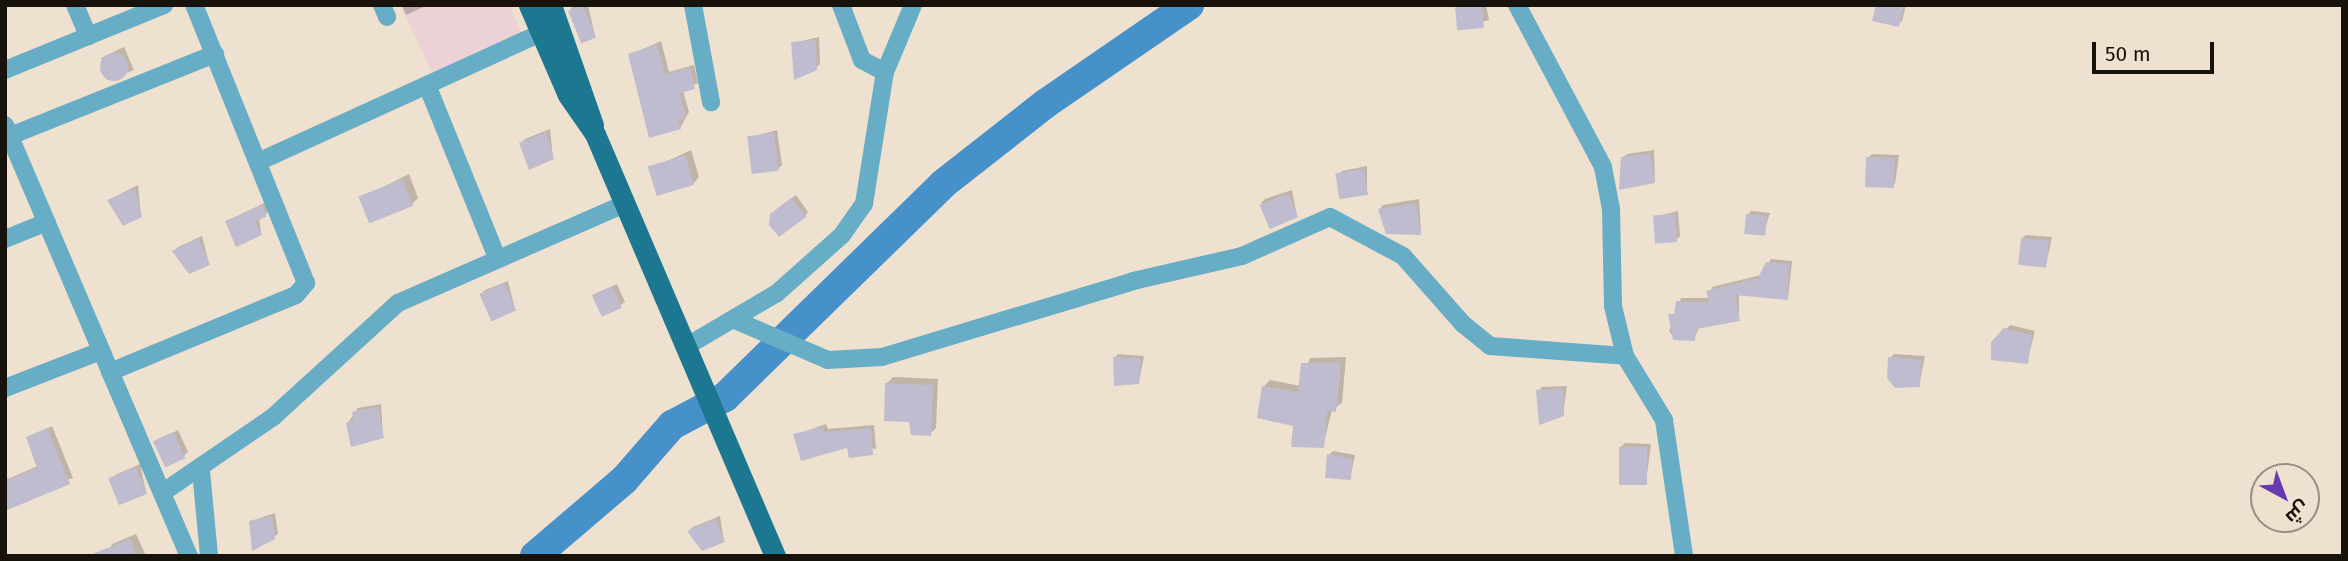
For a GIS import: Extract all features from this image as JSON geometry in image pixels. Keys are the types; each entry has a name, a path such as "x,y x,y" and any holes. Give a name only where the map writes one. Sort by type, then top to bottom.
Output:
{"main road":[{"path":"529,5 568,95 595,134"},
{"path":"551,5 585,90 595,134 723,428 775,556"}],"street":[{"path":"75,5 88,36"},
{"path":"5,70 163,5"},
{"path":"110,372 302,290 306,276 194,5"},
{"path":"693,5 711,102"},
{"path":"841,5 862,60 885,72"},
{"path":"687,346 737,321 842,235 864,204 885,72 913,5"},
{"path":"1517,5 1603,167 1611,209 1613,306 1625,356 1664,419 1684,556"},
{"path":"260,161 541,33"},
{"path":"189,556 8,130 215,54"},
{"path":"427,85 496,255"},
{"path":"162,494 201,471 273,417 398,303 496,255 625,204"},
{"path":"737,321 828,360 882,357 1133,281 1242,256 1330,217 1403,256 1462,324 1490,346 1625,356"},
{"path":"5,239 47,222"},
{"path":"5,388 101,351"},
{"path":"201,471 209,556"}],"shaded area":[{"path":"400,5 509,5 521,33 434,76"}],"building":[{"path":"583,5 596,37 581,43 568,11"},
{"path":"1482,5 1484,28 1457,30 1455,7"},
{"path":"1876,5 1904,5 1899,27 1872,21"},
{"path":"816,40 817,70 794,80 791,42"},
{"path":"657,44 665,75 690,67 695,89 680,93 686,118 678,120 681,129 649,138 628,54"},
{"path":"114,53 124,57 128,67 124,77 114,81 104,77 100,67 104,57"},
{"path":"546,132 554,159 529,170 519,143"},
{"path":"774,133 779,171 752,174 747,136"},
{"path":"1650,153 1655,183 1619,190 1621,157"},
{"path":"685,155 694,185 657,196 648,166"},
{"path":"1866,157 1895,158 1894,188 1865,187"},
{"path":"1364,169 1368,195 1339,199 1335,174"},
{"path":"402,179 413,206 369,223 358,197"},
{"path":"135,188 142,217 123,226 107,200"},
{"path":"1288,193 1298,217 1270,229 1259,205"},
{"path":"791,198 806,217 779,237 769,225 770,214"},
{"path":"1416,203 1421,235 1386,234 1378,209"},
{"path":"262,205 267,216 255,222 262,235 236,247 225,221"},
{"path":"1675,214 1677,242 1655,243 1653,216"},
{"path":"1746,214 1767,216 1765,236 1744,234"},
{"path":"198,238 210,265 189,274 172,251"},
{"path":"2021,238 2049,241 2046,268 2018,265"},
{"path":"1766,262 1789,264 1788,300 1735,295 1740,321 1696,329 1695,341 1673,340 1668,314 1674,314 1676,301 1709,302 1706,291 1758,278"},
{"path":"504,283 516,310 492,321 479,294"},
{"path":"612,286 622,308 602,317 592,295"},
{"path":"2004,328 2032,335 2028,364 1991,360 1991,342"},
{"path":"1113,357 1141,359 1139,384 1114,386"},
{"path":"1888,357 1921,360 1920,387 1895,388 1887,378"},
{"path":"1301,363 1341,363 1336,412 1327,411 1324,448 1291,447 1293,426 1257,418 1262,386 1298,392"},
{"path":"885,383 933,385 931,436 911,435 909,422 884,421"},
{"path":"1563,389 1564,416 1539,425 1536,390"},
{"path":"378,407 384,438 351,447 346,423 354,420 352,412"},
{"path":"823,427 824,432 871,428 873,455 849,458 847,448 801,461 793,434"},
{"path":"47,428 70,484 5,511 5,481 37,468 26,437"},
{"path":"173,432 185,458 165,468 153,441"},
{"path":"1619,447 1647,447 1647,485 1619,485"},
{"path":"1327,454 1352,459 1351,480 1325,478"},
{"path":"136,467 147,494 119,505 108,478"},
{"path":"272,516 275,539 252,551 249,521"},
{"path":"715,519 725,542 702,551 687,531"},
{"path":"130,539 137,556 90,556 90,555"}],"waterway":[{"path":"535,556 624,480 672,425 725,397 943,184 1045,104 1189,5"}]}
